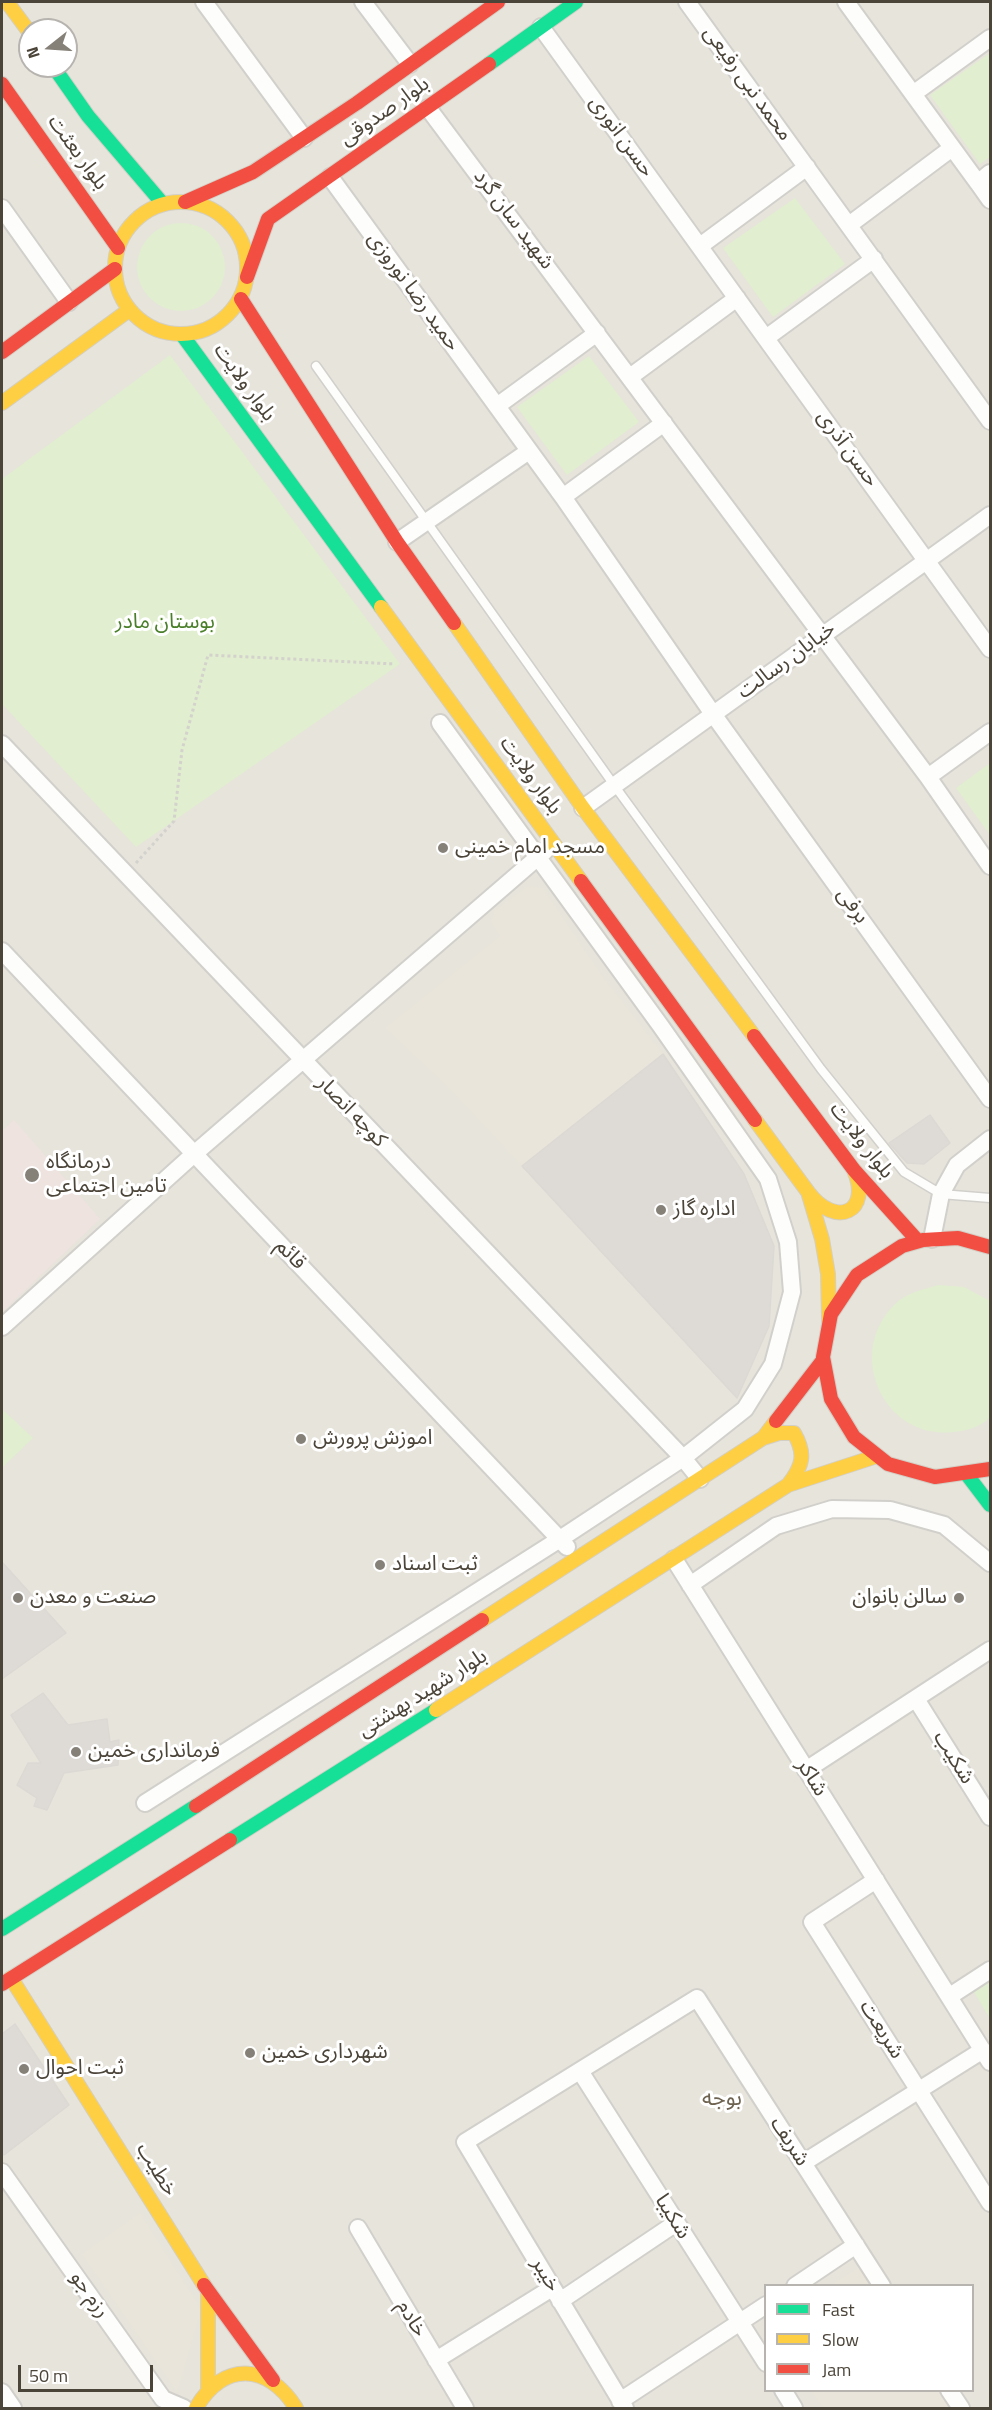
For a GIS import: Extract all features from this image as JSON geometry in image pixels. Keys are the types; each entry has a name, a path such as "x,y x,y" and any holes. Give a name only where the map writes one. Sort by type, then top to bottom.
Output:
{"main road":[{"path":"8,2 19,18"},
{"name":"بلوار صدوقی","path":"185,202 253,172 498,2"},
{"name":"بلوار صدوقی","path":"248,277 268,219 429,108 576,2"},
{"name":"بلوار بعثت","path":"61,78 88,116 163,204"},
{"name":"بلوار بعثت","path":"2,84 118,248"},
{"path":"185,202 206,206 225,218 232,226 239,235 247,255 248,277 241,299 228,317 209,329 183,336 166,333 145,325 129,310 119,290 115,269 118,248 128,228 144,213 163,204 185,202"},
{"path":"2,352 115,269"},
{"name":"بلوار ولایت","path":"241,299 397,542 583,808 854,1170 924,1240"},
{"path":"2,403 129,310"},
{"name":"بلوار ولایت","path":"183,336 808,1192 822,1239 828,1274 829,1320"},
{"path":"808,1192 819,1206 831,1213 846,1212 858,1202 861,1187 854,1170"},
{"path":"990,1247 958,1238 924,1240 879,1256 848,1284 829,1320 824,1340 823,1359 827,1386 836,1412 850,1434 874,1456 903,1472 936,1478 969,1476 990,1469"},
{"name":"بلوار شهید بهشتی","path":"7,1925 120,1855 763,1438 823,1359"},
{"path":"763,1438 779,1433 794,1433 804,1448 802,1468 788,1485"},
{"name":"بلوار شهید بهشتی","path":"6,1981 788,1485 874,1456"},
{"path":"969,1476 990,1506"},
{"path":"2,1910 7,1925"},
{"name":"خطیب","path":"6,1981 208,2292 273,2380 284,2388 296,2409"},
{"path":"208,2292 208,2389"},
{"path":"196,2409 208,2389 219,2380 232,2374 259,2374 273,2380"}],"street":[{"path":"204,2 304,138"},
{"path":"363,2 410,64"},
{"name":"محمد نبی رفیعی","path":"687,2 874,259"},
{"path":"846,2 952,148 984,178 990,200"},
{"name":"حسن انوری","path":"541,27 737,298"},
{"path":"913,94 990,38"},
{"name":"شهید سان گرد","path":"429,108 664,423"},
{"path":"849,225 952,148"},
{"path":"700,246 807,167"},
{"name":"حمید رضا نوروزی","path":"330,177 563,497"},
{"path":"2,208 69,302"},
{"path":"766,338 874,259 990,421"},
{"path":"630,377 737,298"},
{"name":"حسن آذری","path":"737,298 990,649"},
{"path":"497,406 597,333"},
{"path":"713,714 563,497 664,423 928,777 990,866"},
{"path":"397,542 529,451"},
{"name":"خیابان رسالت","path":"583,808 990,515"},
{"name":"برفی","path":"713,714 990,1099"},
{"path":"145,1803 683,1458 745,1409 773,1364 792,1292 788,1242 768,1179 440,723"},
{"path":"928,777 990,732"},
{"name":"کوچه انصار","path":"2,744 683,1458 700,1479"},
{"path":"2,1327 194,1154 554,844"},
{"name":"قائم","path":"2,951 577,1559"},
{"path":"924,1240 941,1194 957,1165 990,1139"},
{"path":"690,1585 776,1526 832,1509 890,1510 945,1525 990,1563"},
{"name":"شاکر","path":"674,1559 987,2056"},
{"path":"806,1770 990,1650"},
{"name":"شکیب","path":"916,1699 990,1817"},
{"name":"شریعت","path":"876,1880 812,1922 990,2203"},
{"path":"950,1996 990,1970"},
{"name":"شریف","path":"580,2071 697,1998 881,2284"},
{"path":"803,2163 919,2090 987,2056"},
{"name":"خیبر","path":"580,2071 465,2142 622,2405"},
{"name":"شکیبا","path":"580,2071 764,2361"},
{"name":"رزم جو","path":"2,2172 164,2399 184,2409"},
{"path":"436,2360 556,2294 676,2223"},
{"name":"خادم","path":"358,2228 465,2409"},
{"path":"798,2284 856,2245"},
{"path":"622,2405 764,2306"},
{"path":"2,2392 13,2409"},
{"path":"784,2392 794,2409"},
{"path":"950,2392 961,2409"}],"lane":[{"path":"316,366 614,785 821,1070 904,1172 941,1194 990,1198"}],"path":[{"path":"125,875 174,821 182,750 208,655 400,664"}],"shaded area":[{"path":"2,2 990,2 990,2408 2,2408"},
{"path":"527,887 543,888 600,973 663,1054 522,1166 446,1085 385,1028 500,936 491,922 495,910"},
{"name":"درمانگاه تامین اجتماعی","path":"14,1120 100,1219 2,1312 2,1131"},
{"path":"140,2213 201,2309 177,2392 82,2254"},
{"path":"863,2265 875,2284 833,2284"},
{"path":"812,2392 940,2392 950,2408 823,2408"}],"green space":[{"path":"990,53 990,157 980,164 930,95"},
{"path":"795,198 845,264 773,317 723,248"},
{"path":"181,223 206,230 218,242 225,267 218,292 206,304 181,311 156,304 144,292 137,267 144,242 156,230"},
{"name":"بوستان مادر","path":"170,355 400,664 136,847 2,704 2,479"},
{"path":"589,356 639,422 567,475 517,407"},
{"path":"990,763 990,835 956,788"},
{"path":"939,1285 964,1287 990,1301 990,1417 978,1426 953,1432 929,1431 908,1422 891,1408 879,1390 873,1369 873,1347 880,1325 894,1305 909,1294"},
{"path":"2,1409 33,1438 2,1468"},
{"path":"990,1981 990,2019 974,1992"}],"building":[{"name":"اداره گاز","path":"663,1054 744,1174 774,1246 769,1326 737,1398 522,1166"},
{"path":"930,1115 950,1143 924,1164 907,1163 889,1143"},
{"name":"صنعت و معدن","path":"2,1562 66,1633 2,1679"},
{"name":"فرمانداری خمین","path":"43,1693 68,1725 107,1719 110,1742 119,1740 118,1765 64,1773 47,1810 34,1806 37,1798 17,1785 28,1763 41,1763 11,1715"},
{"name":"ثبت احوال","path":"15,2024 69,2105 4,2155 2,2151 2,2034"}],"traffic: fast":[{"path":"489,64 576,2"},
{"path":"61,78 88,116 163,204"},
{"path":"183,336 381,607"},
{"path":"968,1476 990,1505"},
{"path":"230,1840 436,1710"},
{"path":"2,1929 196,1806"}],"traffic: slow":[{"path":"7,2 19,18"},
{"path":"181,202 206,207 228,221 242,243 247,268 242,293 228,315 206,329 181,334 156,329 134,315 120,293 115,268 120,243 134,221 156,207 181,202"},
{"path":"2,403 129,310"},
{"path":"381,607 581,881"},
{"path":"454,623 583,808 754,1036"},
{"path":"755,1120 808,1192 822,1239 828,1274 829,1320"},
{"path":"808,1192 830,1210 848,1211 855,1205 858,1196 854,1170"},
{"path":"482,1620 763,1438 776,1421"},
{"path":"763,1438 779,1433 794,1433 798,1440 801,1454 800,1466 788,1485"},
{"path":"436,1710 788,1485 874,1457"},
{"path":"11,1978 204,2285"},
{"path":"208,2292 208,2389"},
{"path":"196,2408 219,2382 232,2375 246,2374 259,2376 272,2382 285,2393 296,2408"}],"traffic: jam":[{"path":"185,202 253,172 357,103 498,2"},
{"path":"247,277 268,219 489,64"},
{"path":"2,84 118,248"},
{"path":"2,352 115,269"},
{"path":"241,299 397,542 454,623"},
{"path":"581,881 755,1120"},
{"path":"754,1036 854,1170 917,1240"},
{"path":"990,1247 958,1238 923,1240 902,1246 857,1275 831,1314 823,1357 831,1399 854,1437 888,1464 935,1477 990,1469"},
{"path":"776,1421 823,1360"},
{"path":"196,1806 482,1620"},
{"path":"2,1984 230,1840"},
{"path":"204,2285 273,2380"}],"place":[{"name":"مسجد امام خمینی","path":"443,848"},
{"name":"درمانگاه تامین اجتماعی","path":"32,1175"},
{"name":"اداره گاز","path":"661,1210"},
{"name":"اموزش پرورش","path":"301,1439"},
{"name":"ثبت اسناد","path":"380,1565"},
{"name":"صنعت و معدن","path":"18,1598"},
{"name":"سالن بانوان","path":"959,1598"},
{"name":"فرمانداری خمین","path":"76,1752"},
{"name":"شهرداری خمین","path":"250,2053"},
{"name":"ثبت احوال","path":"24,2069"}],"district":[{"name":"بوجه","path":"722,2100"}]}
